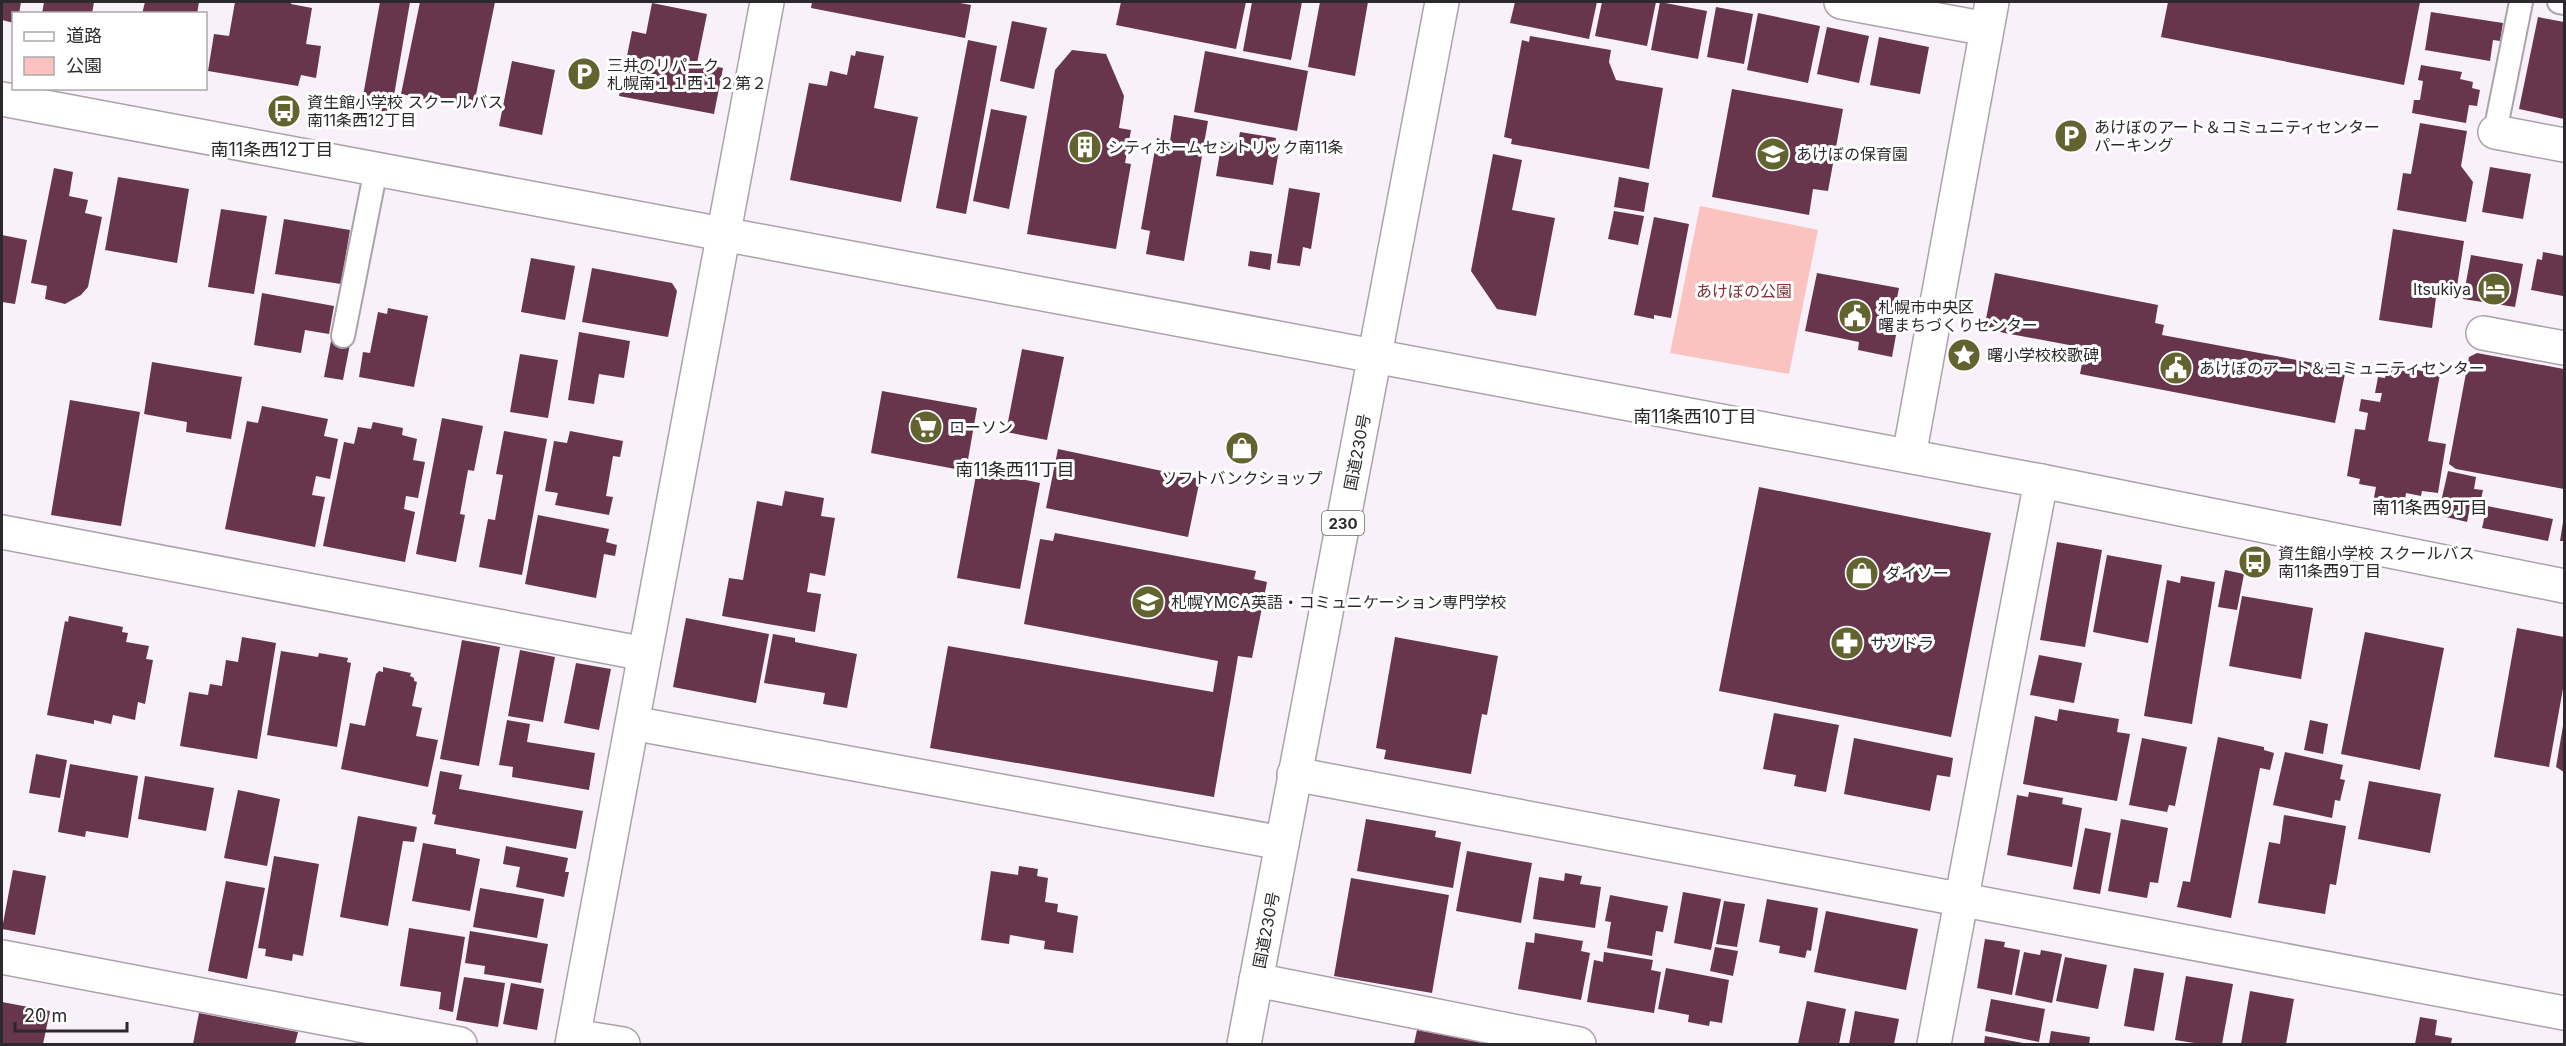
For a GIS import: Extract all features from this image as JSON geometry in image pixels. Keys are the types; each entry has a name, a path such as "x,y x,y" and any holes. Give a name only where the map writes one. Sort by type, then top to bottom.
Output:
{"main road":[{"path":"623,1044 573,1040 768,2"},
{"name":"国道230号","path":"1244,1044 1442,2"},
{"path":"1841,2 1990,15 1909,456"},
{"path":"2,99 2041,481 2565,586"},
{"path":"2495,132 2565,145"},
{"path":"2483,333 2565,348"},
{"path":"1934,1044 2041,481"},
{"path":"2,532 645,654"},
{"path":"632,723 1282,843"},
{"path":"1294,774 2565,1013"},
{"path":"2,957 332,1033 460,1044"},
{"path":"1256,981 1579,1044"}],"lane":[{"path":"2495,132 2521,2"},
{"path":"2559,2 2565,3"},
{"path":"343,336 376,169"}],"green space":[{"name":"あけぼの公園","path":"1700,206 1818,230 1789,374 1670,353"}],"building":[{"path":"2,2 21,2 19,12 12,12 12,22 2,20"},
{"path":"44,2 94,2 92,12 42,12"},
{"path":"145,2 199,2 197,12 142,12"},
{"path":"235,2 291,2 291,4 312,8 306,44 321,46 316,78 301,75 298,86 208,71 214,34 229,36"},
{"path":"380,2 410,2 391,113 361,107"},
{"path":"420,2 495,2 473,109 401,94"},
{"path":"812,2 955,2 971,5 965,38 811,8"},
{"path":"1121,2 1246,2 1236,49 1116,25"},
{"path":"1252,2 1302,2 1291,60 1243,51"},
{"path":"1320,2 1368,2 1355,76 1308,67"},
{"path":"1515,2 1597,2 1589,39 1510,23"},
{"path":"1602,2 1656,2 1647,46 1595,36"},
{"path":"1660,2 1707,11 1698,59 1651,50"},
{"path":"2168,2 2420,2 2404,85 2161,37"},
{"path":"652,3 707,14 697,63 723,68 714,114 619,96 632,31 646,34"},
{"path":"1716,7 1753,14 1744,64 1707,57"},
{"path":"2431,12 2503,23 2500,41 2493,40 2490,61 2425,50"},
{"path":"1758,13 1820,26 1808,83 1747,70"},
{"path":"2538,17 2564,22 2564,119 2519,109"},
{"path":"1012,21 1047,28 1034,89 1000,81"},
{"path":"1827,27 1869,36 1859,83 1817,74"},
{"path":"1530,36 1611,50 1609,62 1616,80 1663,88 1649,169 1511,144 1512,139 1504,137 1522,40 1529,42"},
{"path":"1879,37 1929,47 1920,94 1870,85"},
{"path":"968,40 997,46 966,214 936,208"},
{"name":"シティホームセントリック南11条","path":"1072,50 1106,54 1124,96 1119,128 1131,130 1125,163 1131,164 1116,249 1027,234 1055,70"},
{"path":"856,51 884,56 874,108 918,117 901,202 790,180 809,83 827,86 830,71 847,75 851,55 855,56"},
{"path":"1205,51 1308,71 1297,131 1194,112"},
{"path":"512,61 555,70 542,135 499,126"},
{"path":"2421,65 2462,72 2460,79 2473,82 2472,88 2480,90 2477,106 2469,105 2466,123 2412,113 2414,100 2420,100 2423,81 2418,80"},
{"path":"1732,89 1843,109 1828,191 1813,189 1809,215 1712,197"},
{"path":"991,109 1027,116 1009,209 973,201"},
{"path":"1174,115 1208,121 1184,261 1146,254 1150,231 1141,229 1157,138 1170,141"},
{"path":"2420,123 2467,131 2461,166 2473,182 2466,222 2397,210 2403,173 2411,174"},
{"path":"1240,132 1276,138 1274,149 1279,150 1273,185 1216,176 1222,141 1238,143"},
{"path":"1493,154 1522,160 1512,210 1555,218 1536,316 1497,309 1471,271"},
{"path":"2490,167 2531,174 2523,219 2482,212"},
{"path":"54,168 73,172 69,196 88,200 85,213 102,217 88,287 81,295 65,304 45,299 47,286 31,283"},
{"path":"118,177 189,189 177,263 105,250"},
{"path":"1619,177 1649,183 1644,212 1614,207"},
{"path":"1289,188 1320,193 1311,249 1303,247 1300,266 1277,263"},
{"path":"221,209 267,216 254,294 208,287"},
{"path":"1614,211 1644,216 1638,245 1608,239"},
{"path":"1654,217 1689,224 1671,318 1654,315 1654,319 1634,315"},
{"path":"284,219 350,230 341,284 275,274"},
{"path":"2393,229 2464,241 2456,293 2437,290 2432,328 2379,320"},
{"path":"2,235 27,240 15,304 2,302"},
{"path":"1250,251 1272,254 1270,270 1248,266"},
{"path":"2543,252 2564,256 2563,296 2531,290 2537,259 2542,260"},
{"path":"2471,255 2523,264 2515,307 2463,299"},
{"path":"531,258 575,266 565,320 521,312"},
{"path":"592,268 672,283 677,291 668,337 582,322"},
{"path":"1817,273 1899,288 1890,334 1896,335 1892,357 1858,350 1859,342 1805,331"},
{"path":"1995,273 2158,305 2155,323 2164,325 2162,335 2346,369 2335,423 2080,374 2085,348 1984,329"},
{"path":"262,293 334,306 329,334 305,330 301,353 254,345"},
{"path":"388,308 428,316 414,387 359,377 363,352 370,353 378,312 387,314"},
{"path":"579,332 630,341 624,378 599,374 594,404 568,400"},
{"path":"331,341 350,344 343,380 324,377"},
{"path":"1022,349 1064,357 1047,440 1006,432"},
{"path":"2477,353 2564,369 2564,489 2456,469 2449,464 2469,357"},
{"path":"520,354 558,360 548,418 510,412"},
{"path":"152,362 242,377 231,439 186,432 187,422 144,414"},
{"path":"2388,365 2440,374 2428,441 2446,444 2438,493 2422,491 2421,496 2406,493 2403,513 2372,508 2376,487 2359,484 2360,479 2347,476 2355,429 2365,430 2368,413 2359,411 2361,399 2380,402 2382,393 2375,393 2378,377 2385,378"},
{"path":"882,391 977,408 966,471 871,453"},
{"path":"70,400 140,412 121,526 51,515"},
{"path":"262,406 328,419 324,436 338,439 330,479 316,476 312,495 325,497 315,547 225,529 247,421 258,423"},
{"path":"442,418 483,426 474,471 468,470 460,514 465,515 456,562 416,554"},
{"path":"373,422 403,428 402,435 417,439 413,460 425,462 418,498 406,496 404,509 415,512 405,562 323,546 344,442 354,444 358,427 371,429"},
{"path":"504,431 547,439 522,575 479,567 488,519 495,520 503,475 496,474"},
{"path":"570,431 623,441 620,457 613,456 606,496 613,497 609,515 555,505 558,493 545,491 554,441 567,443"},
{"path":"1058,449 1200,479 1188,537 1046,508"},
{"path":"977,470 1040,483 1020,589 957,578"},
{"path":"2448,471 2476,477 2474,489 2483,490 2479,508 2470,506 2467,522 2438,515"},
{"path":"1759,487 1991,533 1951,737 1719,691"},
{"path":"785,491 824,498 821,516 835,518 825,576 810,573 807,592 821,594 815,632 722,616 729,578 743,580 757,501 782,506"},
{"path":"2487,506 2553,519 2548,541 2482,528"},
{"path":"538,515 609,529 606,542 617,545 615,556 604,554 596,598 525,584"},
{"path":"2563,522 2564,541 2560,541"},
{"path":"1055,533 1256,571 1254,579 1267,582 1252,658 1238,656 1214,797 930,748 948,646 1213,692 1218,661 1024,624 1040,539 1053,541"},
{"path":"2057,542 2102,550 2085,647 2040,640"},
{"path":"2107,555 2162,565 2148,643 2093,632"},
{"path":"2225,570 2244,574 2237,610 2218,607"},
{"path":"2181,576 2215,582 2192,724 2144,716 2167,580 2180,583"},
{"path":"2242,596 2313,608 2301,679 2229,666"},
{"path":"69,616 123,627 122,632 128,633 126,642 149,646 146,659 153,660 145,704 138,702 135,720 113,715 111,724 94,720 94,724 47,715 65,621 68,622"},
{"path":"686,618 769,634 756,703 673,687"},
{"path":"2517,628 2564,637 2564,683 2549,767 2494,757"},
{"path":"2365,632 2444,648 2420,770 2341,754"},
{"path":"773,634 795,638 795,642 857,654 847,708 823,704 825,693 764,683"},
{"path":"242,637 276,643 257,759 180,746 189,692 208,695 210,684 222,686 226,660 238,662"},
{"path":"1395,637 1498,656 1487,715 1482,714 1471,774 1384,759 1386,750 1376,748"},
{"path":"462,640 500,647 479,766 440,759"},
{"path":"520,650 555,657 543,722 508,716"},
{"path":"281,651 318,657 319,653 348,658 347,662 351,663 337,747 267,735"},
{"path":"2039,655 2082,663 2074,703 2030,695"},
{"path":"576,663 611,669 599,730 564,723"},
{"path":"383,667 411,673 410,676 417,682 412,706 422,708 416,736 438,740 428,787 341,769 350,723 365,726 376,674 379,671 383,672"},
{"path":"2059,709 2119,719 2117,732 2130,734 2117,801 2023,784 2035,716 2057,721"},
{"path":"1774,713 1839,725 1826,792 1794,786 1796,775 1763,769"},
{"path":"507,720 530,724 527,742 595,753 589,790 512,777 513,767 499,765"},
{"path":"2310,720 2328,724 2323,754 2304,750"},
{"path":"2564,726 2564,772 2556,767"},
{"path":"2218,737 2264,747 2264,750 2274,753 2270,770 2260,768 2231,918 2177,907 2183,881 2190,882"},
{"path":"1854,738 1953,758 1950,777 1937,775 1930,811 1844,794"},
{"path":"2142,738 2187,747 2175,806 2169,805 2167,812 2129,805"},
{"path":"2285,752 2343,765 2340,779 2345,780 2340,801 2335,800 2332,818 2273,805"},
{"path":"36,754 67,760 60,798 29,793"},
{"path":"70,764 138,776 128,838 86,831 85,837 58,832"},
{"path":"440,771 462,775 459,789 583,811 576,849 434,824 436,815 432,814"},
{"path":"145,776 214,788 206,831 138,819"},
{"path":"2369,781 2441,794 2430,853 2358,839"},
{"path":"238,790 280,799 267,866 224,858"},
{"path":"2029,792 2063,798 2062,804 2082,808 2072,867 2007,855 2017,795 2028,797"},
{"path":"2284,815 2346,826 2336,885 2330,884 2325,914 2258,903 2269,842 2280,844"},
{"path":"358,816 417,827 414,842 403,841 388,926 340,917"},
{"path":"1366,819 1436,831 1435,837 1461,842 1453,888 1357,871"},
{"path":"2121,819 2168,828 2158,883 2150,882 2147,898 2108,891"},
{"path":"2085,828 2111,833 2100,894 2073,889"},
{"path":"423,843 456,849 456,854 480,859 470,911 412,901"},
{"path":"506,846 568,858 565,872 569,872 564,897 516,887 520,867 503,864"},
{"path":"1467,851 1532,863 1521,923 1456,911"},
{"path":"274,856 319,864 303,956 293,954 292,961 265,956 266,949 258,948"},
{"path":"1019,866 1038,869 1037,876 1048,878 1045,902 1058,904 1057,912 1078,916 1073,953 1044,949 1045,941 1010,935 1009,944 981,940 991,871 1018,875"},
{"path":"13,870 46,876 35,935 2,929"},
{"path":"1565,873 1582,876 1580,884 1601,887 1595,928 1533,919 1539,877 1564,881"},
{"path":"1351,878 1449,895 1432,993 1334,976"},
{"path":"226,881 265,888 247,979 208,971"},
{"path":"480,888 544,899 537,938 473,927"},
{"path":"1683,892 1721,899 1711,950 1674,943"},
{"path":"1610,895 1668,906 1663,932 1656,931 1652,956 1607,948 1611,922 1605,921"},
{"path":"1767,899 1818,908 1811,951 1807,950 1805,958 1779,953 1780,946 1759,942"},
{"path":"1724,901 1745,904 1737,947 1716,944"},
{"path":"1826,911 1918,929 1906,990 1814,972"},
{"path":"409,928 465,937 453,1012 439,1009 441,992 400,986"},
{"path":"470,931 548,944 541,983 484,974 485,966 465,963"},
{"path":"1535,933 1583,941 1581,951 1590,953 1581,1000 1518,989 1526,942 1534,943"},
{"path":"1985,939 2005,942 2004,947 2020,950 2012,995 1977,988"},
{"path":"1715,947 1738,951 1733,976 1710,971"},
{"path":"2041,950 2062,954 2052,1003 2015,995 2024,952 2040,955"},
{"path":"1604,952 1653,960 1651,970 1661,972 1654,1013 1587,1002 1594,960 1603,962"},
{"path":"2065,957 2107,965 2098,1009 2056,1001"},
{"path":"1666,968 1729,980 1722,1023 1710,1021 1709,1026 1688,1022 1689,1015 1658,1009"},
{"path":"2134,968 2164,973 2154,1031 2124,1026"},
{"path":"2186,976 2233,984 2222,1044 2175,1040"},
{"path":"464,977 505,983 498,1027 456,1020"},
{"path":"511,983 544,989 537,1030 503,1024"},
{"path":"2250,991 2294,999 2286,1044 2241,1044"},
{"path":"1991,999 2045,1009 2039,1042 1985,1031"},
{"path":"1807,1001 1846,1009 1839,1044 1798,1044"},
{"path":"2,1002 50,1011 43,1044 2,1044"},
{"path":"1855,1011 1899,1019 1894,1044 1849,1044"},
{"path":"199,1013 298,1032 295,1044 193,1044"},
{"path":"2420,1017 2437,1020 2435,1035 2452,1038 2451,1044 2415,1044"},
{"path":"1417,1030 1483,1043 1483,1044 1414,1044"},
{"path":"2051,1031 2090,1037 2089,1044 2049,1044"},
{"path":"1985,1036 2023,1043 2023,1044 1984,1044"}],"place":[{"name":"三井のリパーク 札幌南１１西１２第２","path":"584,74"},
{"name":"資生館小学校 スクールバス 南11条西12丁目","path":"284,111"},
{"name":"あけぼのアート＆コミュニティセンター パーキング","path":"2071,136"},
{"name":"シティホームセントリック南11条","path":"1085,147"},
{"name":"あけぼの保育園","path":"1773,154"},
{"name":"Itsukiya","path":"2494,289"},
{"name":"札幌市中央区 曙まちづくりセンター","path":"1855,316"},
{"name":"曙小学校校歌碑","path":"1964,355"},
{"name":"あけぼのアート＆コミュニティセンター","path":"2176,368"},
{"name":"ローソン","path":"926,427"},
{"name":"ソフトバンクショップ","path":"1242,448"},
{"name":"資生館小学校 スクールバス 南11条西9丁目","path":"2255,562"},
{"name":"ダイソー","path":"1862,573"},
{"name":"札幌YMCA英語・コミュニケーション専門学校","path":"1148,602"},
{"name":"サツドラ","path":"1847,643"}],"district":[{"name":"南11条西12丁目","path":"272,149"},
{"name":"南11条西10丁目","path":"1695,416"},
{"name":"南11条西11丁目","path":"1015,469"},
{"name":"南11条西9丁目","path":"2430,507"}]}
